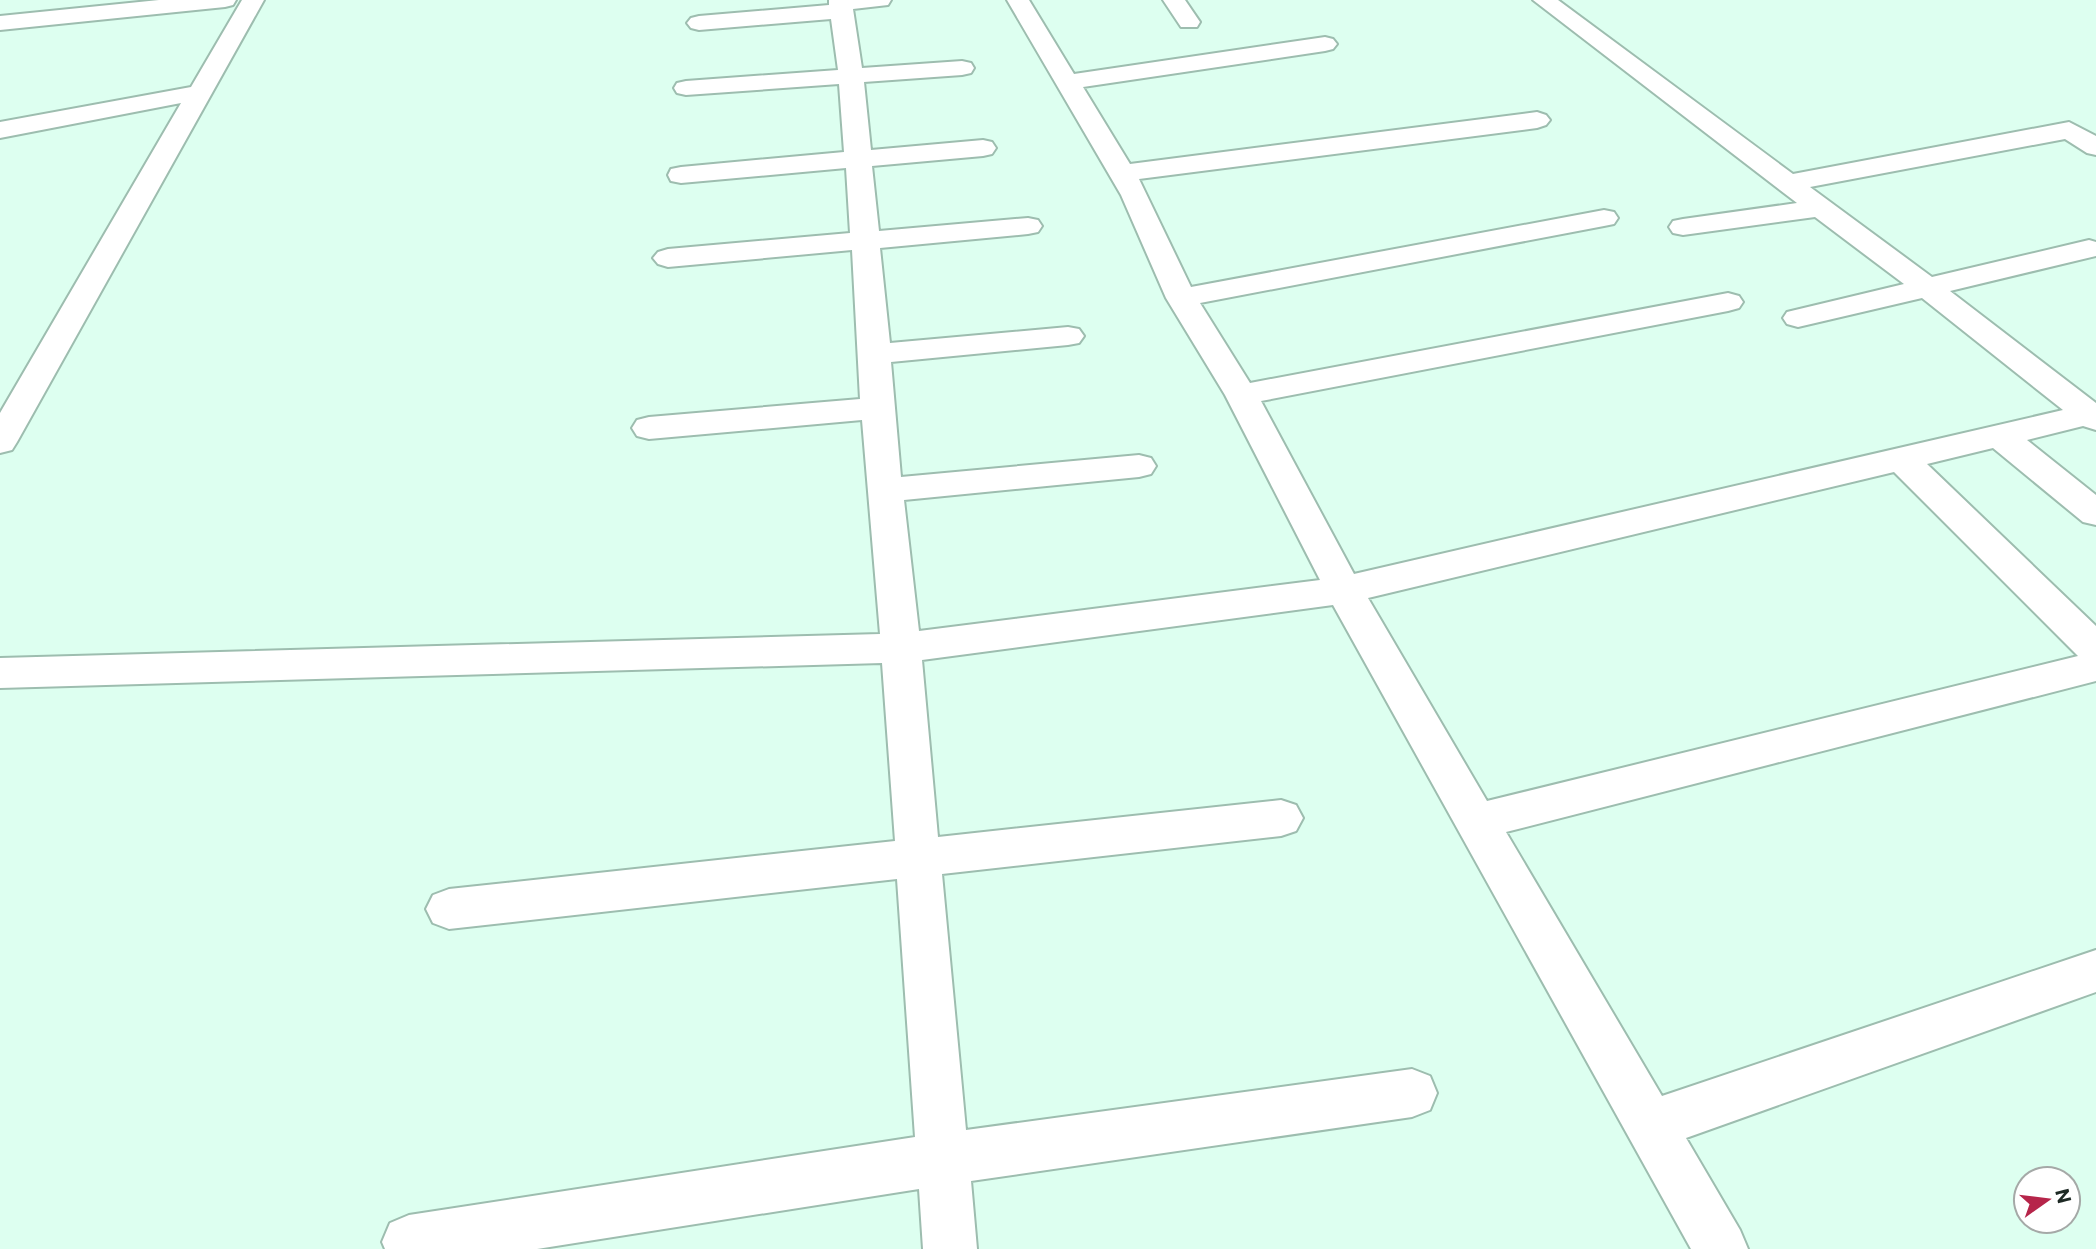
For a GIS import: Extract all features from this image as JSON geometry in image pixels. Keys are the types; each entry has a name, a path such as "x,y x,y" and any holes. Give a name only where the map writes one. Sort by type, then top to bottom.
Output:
{"street":[{"path":"0,23 225,0"},
{"path":"0,442 253,0"},
{"path":"699,23 880,0"},
{"path":"1018,0 1135,195 1181,298 1241,395 1344,590 1721,1249"},
{"path":"1174,0 1189,22"},
{"path":"1544,0 2094,416"},
{"path":"841,4 851,76 950,1249"},
{"path":"1068,82 1325,44"},
{"path":"687,88 962,68"},
{"path":"0,130 202,92"},
{"path":"1122,173 1537,120"},
{"path":"1786,183 2069,130 2096,147"},
{"path":"681,176 983,148"},
{"path":"1683,227 1819,208"},
{"path":"1181,298 1604,218"},
{"path":"668,258 1028,226"},
{"path":"1798,318 2089,249"},
{"path":"1241,395 1728,302"},
{"path":"875,354 1068,336"},
{"path":"649,428 877,408"},
{"path":"0,673 901,648 1344,590 2094,416"},
{"path":"2000,436 2096,513"},
{"path":"1901,459 2096,650"},
{"path":"887,490 1139,466"},
{"path":"1477,821 2096,666"},
{"path":"449,909 919,860 1281,818"},
{"path":"1651,1125 2096,971"},
{"path":"410,1242 943,1160 1412,1093"}]}
